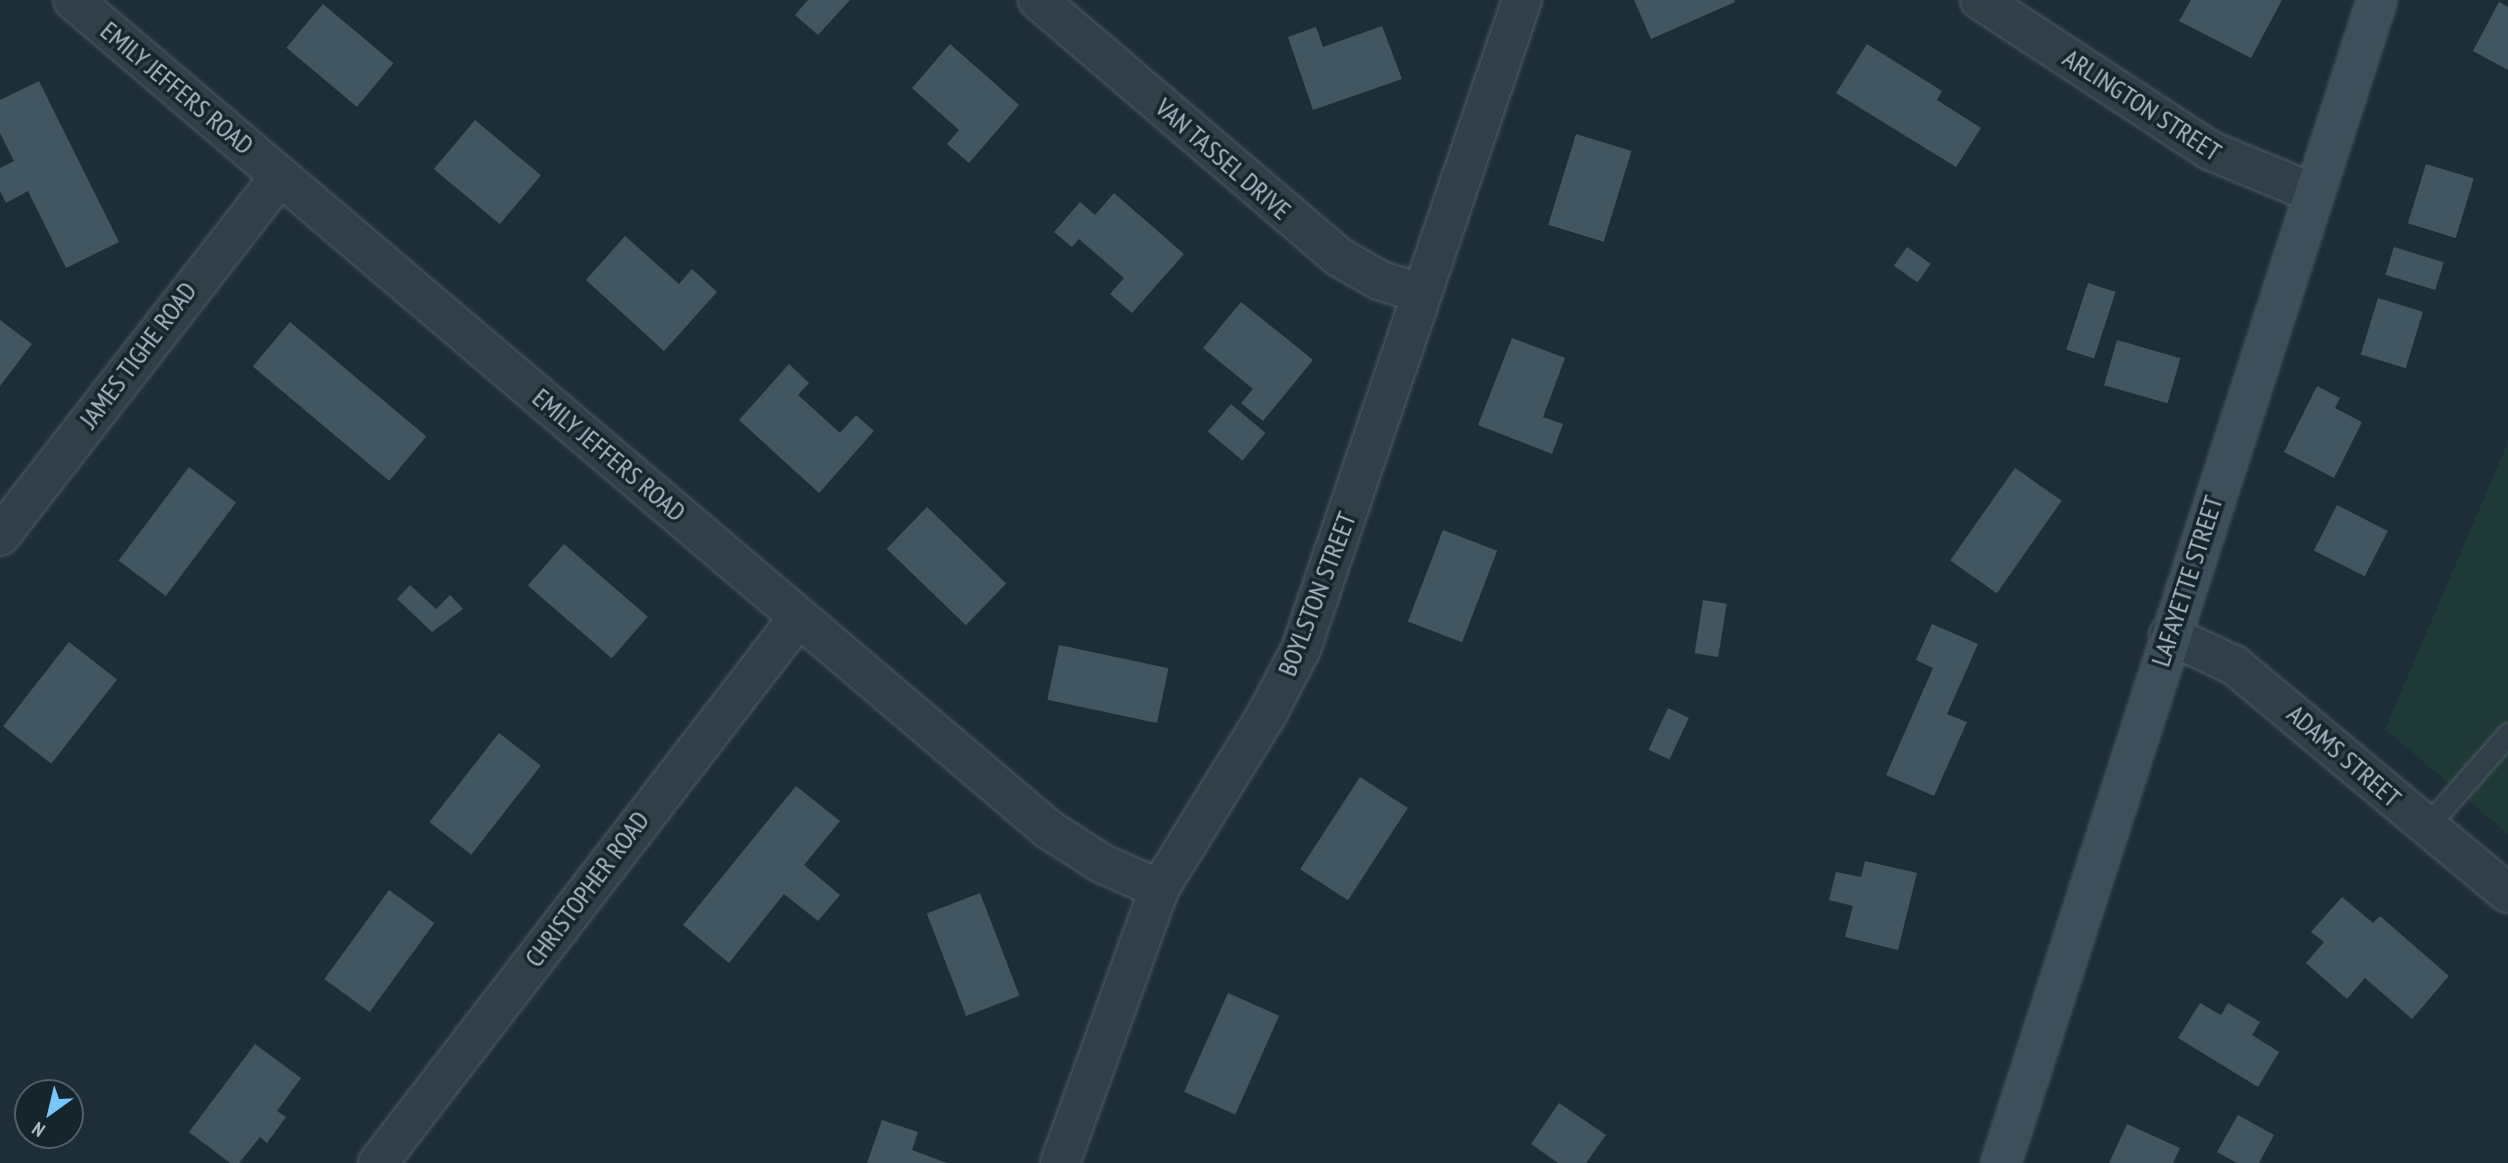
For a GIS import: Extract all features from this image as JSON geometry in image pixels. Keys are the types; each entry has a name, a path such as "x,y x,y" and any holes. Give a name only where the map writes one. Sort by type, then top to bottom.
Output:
{"main road":[{"name":"LAFAYETTE STREET","path":"2001,1163 2169,635 2377,0"}],"street":[{"name":"EMILY JEFFERS ROAD","path":"73,0 1048,829 1101,863 1158,889"},
{"name":"VAN TASSEL DRIVE","path":"1038,0 1339,257 1379,280 1423,294"},
{"name":"BOYLSTON STREET","path":"1060,1163 1158,889 1267,714 1301,649 1522,0"},
{"name":"ARLINGTON STREET","path":"1980,0 2209,149 2314,193"},
{"name":"JAMES TIGHE ROAD","path":"0,536 280,176"},
{"name":"CHRISTOPHER ROAD","path":"378,1163 799,617"},
{"name":"ADAMS STREET","path":"2169,635 2234,665 2427,826 2505,886"}],"lane":[{"path":"2427,826 2508,734"}],"green space":[{"path":"2508,442 2508,834 2385,729"}],"building":[{"path":"808,0 850,0 818,35 795,15"},
{"path":"1634,0 1734,0 1735,2 1651,39"},
{"path":"2191,0 2282,0 2251,58 2179,21"},
{"path":"2499,2 2508,7 2508,70 2473,51"},
{"path":"323,4 393,63 357,107 286,48"},
{"path":"1382,26 1402,79 1313,110 1288,37 1316,27 1323,47"},
{"path":"950,44 1019,105 969,163 947,144 959,130 912,88"},
{"path":"1867,44 1942,91 1937,100 1981,128 1956,167 1836,93"},
{"path":"39,81 119,242 66,268 28,191 6,203 0,191 0,168 14,161 0,133 0,100"},
{"path":"475,120 541,175 500,224 434,169"},
{"path":"1576,134 1631,151 1604,242 1548,225"},
{"path":"2426,164 2474,179 2456,238 2408,223"},
{"path":"1114,193 1184,254 1132,313 1110,294 1124,278 1079,239 1072,247 1054,232 1080,202 1095,215"},
{"path":"625,236 679,284 692,269 717,292 664,351 586,280"},
{"path":"1907,247 1931,264 1918,282 1894,266"},
{"path":"2394,247 2444,262 2435,290 2386,275"},
{"path":"2088,283 2116,292 2094,359 2066,350"},
{"path":"2378,298 2423,312 2406,368 2361,354"},
{"path":"1241,302 1313,360 1263,421 1241,403 1253,389 1203,348"},
{"path":"0,320 32,344 0,386"},
{"path":"290,322 426,436 389,481 253,366"},
{"path":"1512,338 1565,358 1543,417 1563,424 1552,454 1478,425"},
{"path":"2117,340 2180,358 2167,403 2104,385"},
{"path":"789,364 809,383 798,395 840,433 856,415 874,431 819,493 739,420"},
{"path":"2317,386 2340,398 2335,408 2362,422 2334,478 2284,452"},
{"path":"1231,404 1265,433 1242,461 1208,432"},
{"path":"189,467 236,503 166,596 119,560"},
{"path":"2015,468 2062,501 1997,593 1950,561"},
{"path":"2337,505 2388,531 2365,576 2314,550"},
{"path":"927,507 1006,583 966,625 887,549"},
{"path":"1443,530 1497,551 1462,642 1408,621"},
{"path":"564,544 648,617 612,658 528,586"},
{"path":"410,585 436,609 450,595 463,609 432,632 397,599"},
{"path":"1703,600 1727,604 1718,657 1695,653"},
{"path":"1932,624 1978,644 1947,714 1967,722 1934,796 1886,775 1933,668 1916,660"},
{"path":"69,642 117,680 51,764 3,726"},
{"path":"1059,645 1169,668 1157,723 1047,700"},
{"path":"1668,708 1689,718 1669,759 1649,750"},
{"path":"499,733 541,766 471,855 429,822"},
{"path":"1360,777 1408,808 1348,900 1300,869"},
{"path":"796,786 840,821 804,865 840,895 818,921 784,894 729,963 683,925"},
{"path":"1865,861 1917,873 1898,950 1845,937 1853,906 1829,900 1836,872 1861,877"},
{"path":"389,890 434,923 370,1012 324,979"},
{"path":"980,893 1019,996 966,1016 927,913"},
{"path":"2342,897 2373,923 2380,916 2449,976 2412,1019 2365,978 2347,999 2306,963 2324,942 2311,932"},
{"path":"1228,993 1279,1016 1235,1114 1184,1092"},
{"path":"2200,1003 2221,1015 2228,1003 2260,1022 2252,1035 2279,1052 2258,1087 2178,1038"},
{"path":"255,1044 301,1078 277,1111 286,1117 267,1143 260,1137 239,1163 230,1163 189,1132"},
{"path":"1559,1103 1606,1135 1586,1163 1558,1163 1531,1144"},
{"path":"2238,1115 2274,1135 2259,1163 2237,1163 2217,1152"},
{"path":"882,1120 918,1132 912,1150 947,1163 867,1163"},
{"path":"2127,1124 2180,1148 2173,1163 2109,1163"}]}
